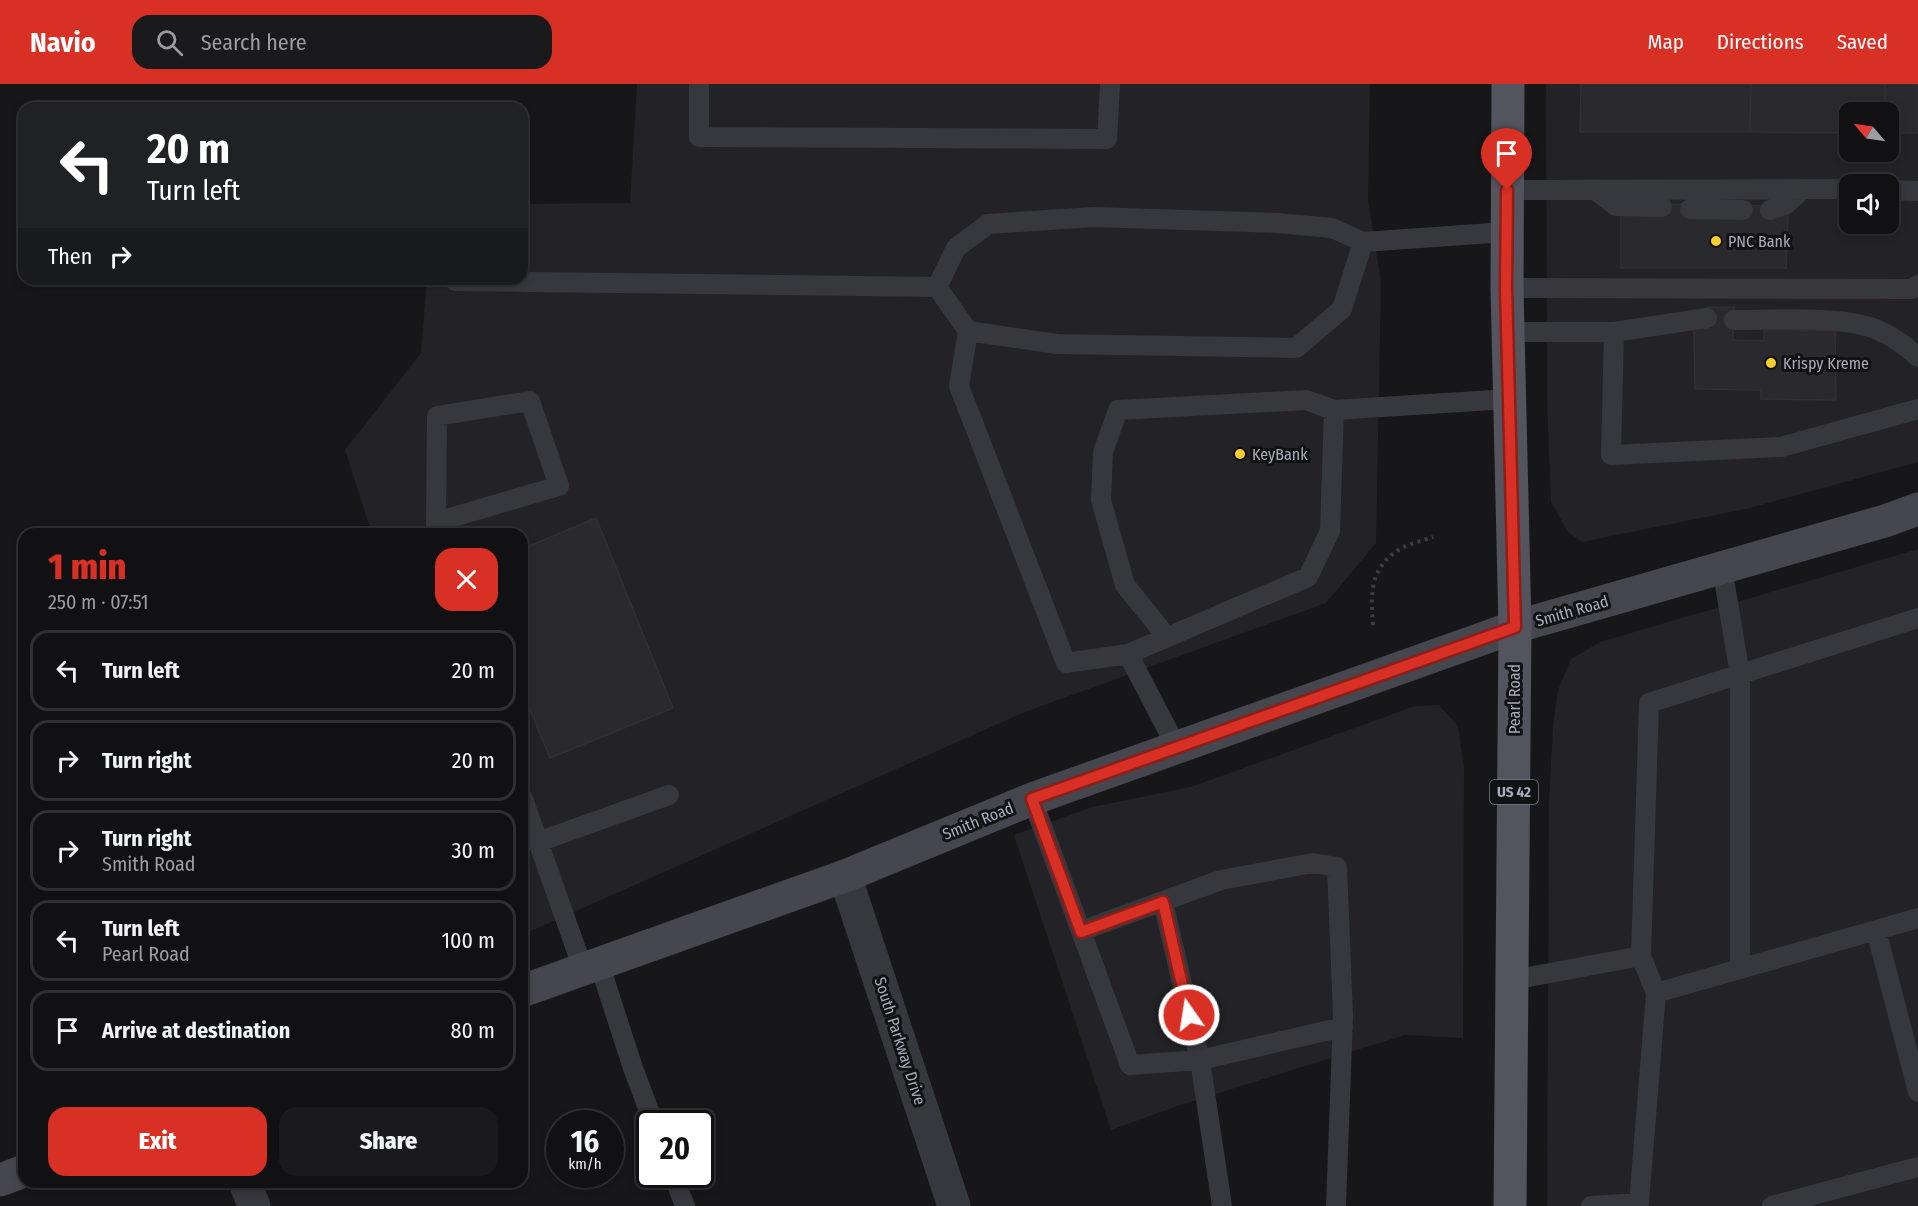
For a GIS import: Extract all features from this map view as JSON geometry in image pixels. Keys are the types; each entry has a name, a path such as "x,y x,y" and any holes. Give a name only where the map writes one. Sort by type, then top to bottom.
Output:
{"main road":[{"name":"Pearl Road","path":"1508,84 1506,288 1515,627 1510,1206"},
{"name":"Smith Road","path":"528,989 845,876 1032,799 1176,746 1515,627 1885,521 1918,509"},
{"path":"0,1180 18,1173"}],"street":[{"name":"South Parkway Drive","path":"845,876 954,1206"},
{"path":"247,1188 254,1206"}],"lane":[{"path":"699,84 699,137 1107,139 1110,84"},
{"path":"1770,210 1785,205 1803,189"},
{"path":"1507,190 1839,189"},
{"path":"1595,190 1616,206 1662,207"},
{"path":"1899,190 1918,191"},
{"path":"1690,208 1743,210"},
{"path":"937,287 957,248 988,224 1093,217 1276,223 1332,228 1363,242 1506,232"},
{"path":"968,331 1057,344 1296,348 1342,309 1363,242"},
{"path":"528,282 937,287"},
{"path":"937,287 968,331 960,386 1066,663 1128,654 1308,578 1330,531 1334,410"},
{"path":"1506,288 1916,288"},
{"path":"1508,332 1614,332 1707,318"},
{"path":"1734,320 1856,323 1880,330 1907,346 1918,357"},
{"path":"1614,332 1611,455 1781,447 1918,409"},
{"path":"1167,637 1125,585 1101,500 1103,452 1118,410 1306,400 1334,410 1509,399"},
{"path":"530,401 559,486 436,528 437,416 530,401"},
{"path":"1722,567 1740,675 1740,969"},
{"path":"1591,1206 1639,1204 1656,993 1641,956 1649,703 1918,618"},
{"path":"1128,654 1176,746"},
{"path":"538,842 669,795"},
{"path":"1032,799 1130,1065 1200,1060 1343,1027"},
{"path":"528,813 649,1110"},
{"path":"1081,932 1221,880 1313,863 1337,867 1343,1027 1336,1206"},
{"path":"1163,902 1200,1060 1219,1205"},
{"path":"1656,993 1918,918"},
{"path":"1876,930 1911,1032 1918,1092"},
{"path":"1513,980 1641,956"},
{"path":"1772,1206 1918,1167"},
{"path":"678,1188 685,1206"}],"path":[{"path":"1373,625 1371,593 1379,567 1395,551 1433,537"}],"shaded area":[{"path":"637,84 1370,84 1368,200 1381,282 1376,543 1326,603 1025,712 528,932 528,528 370,528 345,450 421,353 427,285 528,285 528,204 630,203"},
{"path":"1546,84 1918,84 1918,462 1750,508 1582,542 1568,532 1551,502 1547,403"},
{"path":"1918,549 1918,1206 1547,1206 1549,804 1553,726 1558,690 1571,659 1600,642"},
{"path":"1439,705 1458,726 1464,768 1463,1038 1405,1035 1180,1105 1111,1130 1014,835 1092,807 1191,787 1415,706"}],"building":[{"path":"1581,84 1751,84 1750,132 1580,132"},
{"path":"1751,84 1885,84 1885,102 1839,102 1839,133 1750,132"},
{"path":"1885,84 1918,84 1918,133 1899,133 1899,102 1885,102"},
{"path":"1662,204 1770,206 1788,214 1786,268 1621,268 1621,212"},
{"path":"1707,307 1734,307 1733,340 1764,341 1764,329 1835,331 1836,400 1761,399 1761,390 1695,389 1694,328 1707,328"},
{"path":"596,518 673,708 550,758 528,705 528,546"}],"place":[{"name":"PNC Bank","path":"1716,241"},
{"name":"Krispy Kreme","path":"1771,363"},
{"name":"KeyBank","path":"1240,454"}],"route":[{"path":"1189,1015 1163,902 1081,932 1032,799 1515,627 1506,288 1507,190"}]}
